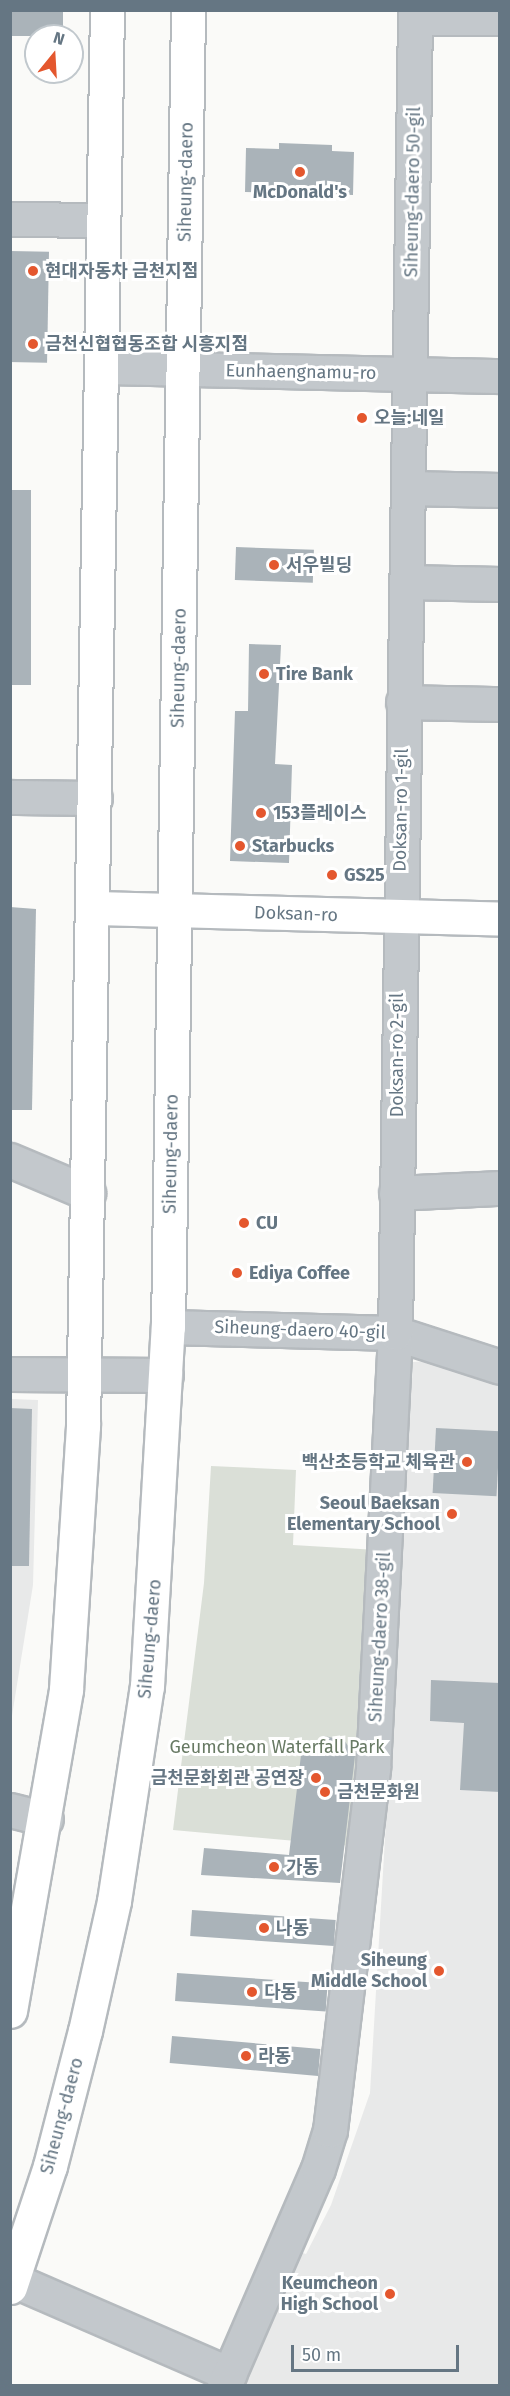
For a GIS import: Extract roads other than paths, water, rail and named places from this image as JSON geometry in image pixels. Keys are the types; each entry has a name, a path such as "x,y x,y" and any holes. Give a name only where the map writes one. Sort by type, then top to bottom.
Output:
{"main road":[{"path":"10,2011 46,1819 72,1641 85,1374 107,10"},
{"name":"Siheung-daero","path":"12,2283 85,2031 135,1780 148,1675 168,1327 188,10"},
{"name":"Doksan-ro","path":"93,908 500,919"}],"street":[{"path":"415,14 500,18"},
{"name":"Siheung-daero 50-gil","path":"410,374 415,14"},
{"path":"10,219 103,220"},
{"name":"Eunhaengnamu-ro","path":"102,367 500,376"},
{"name":"Doksan-ro 1-gil","path":"399,917 410,374"},
{"path":"408,488 500,490"},
{"path":"406,582 500,584"},
{"path":"403,702 500,704"},
{"path":"10,797 95,798"},
{"name":"Doksan-ro 2-gil","path":"395,1333 399,917"},
{"path":"10,1160 88,1192"},
{"path":"396,1192 500,1188"},
{"name":"Siheung-daero 40-gil","path":"168,1327 395,1333 496,1356"},
{"name":"Siheung-daero 38-gil","path":"226,2380 318,2169 330,2130 373,1768 395,1333"},
{"path":"10,1374 166,1375"},
{"path":"10,1810 46,1819"},
{"name":"Siheung-daero","path":"12,2283 226,2380"}],"place":[{"name":"McDonald's","path":"300,172"},
{"name":"현대자동차 금천지점","path":"33,271"},
{"name":"금천신협협동조합 시흥지점","path":"33,344"},
{"name":"오늘:네일","path":"362,418"},
{"name":"서우빌딩","path":"274,565"},
{"name":"Tire Bank","path":"264,674"},
{"name":"153플레이스","path":"261,813"},
{"name":"Starbucks","path":"240,846"},
{"name":"GS25","path":"332,875"},
{"name":"CU","path":"244,1223"},
{"name":"Ediya Coffee","path":"237,1273"},
{"name":"백산초등학교 체육관","path":"467,1462"},
{"name":"Seoul Baeksan Elementary School","path":"452,1514"},
{"name":"금천문화회관 공연장","path":"316,1778"},
{"name":"금천문화원","path":"325,1792"},
{"name":"가동","path":"274,1867"},
{"name":"나동","path":"264,1928"},
{"name":"Siheung Middle School","path":"439,1971"},
{"name":"다동","path":"252,1992"},
{"name":"라동","path":"246,2056"},
{"name":"Keumcheon High School","path":"390,2294"}],"park label":[{"name":"Geumcheon Waterfall Park","path":"277,1747"}]}
